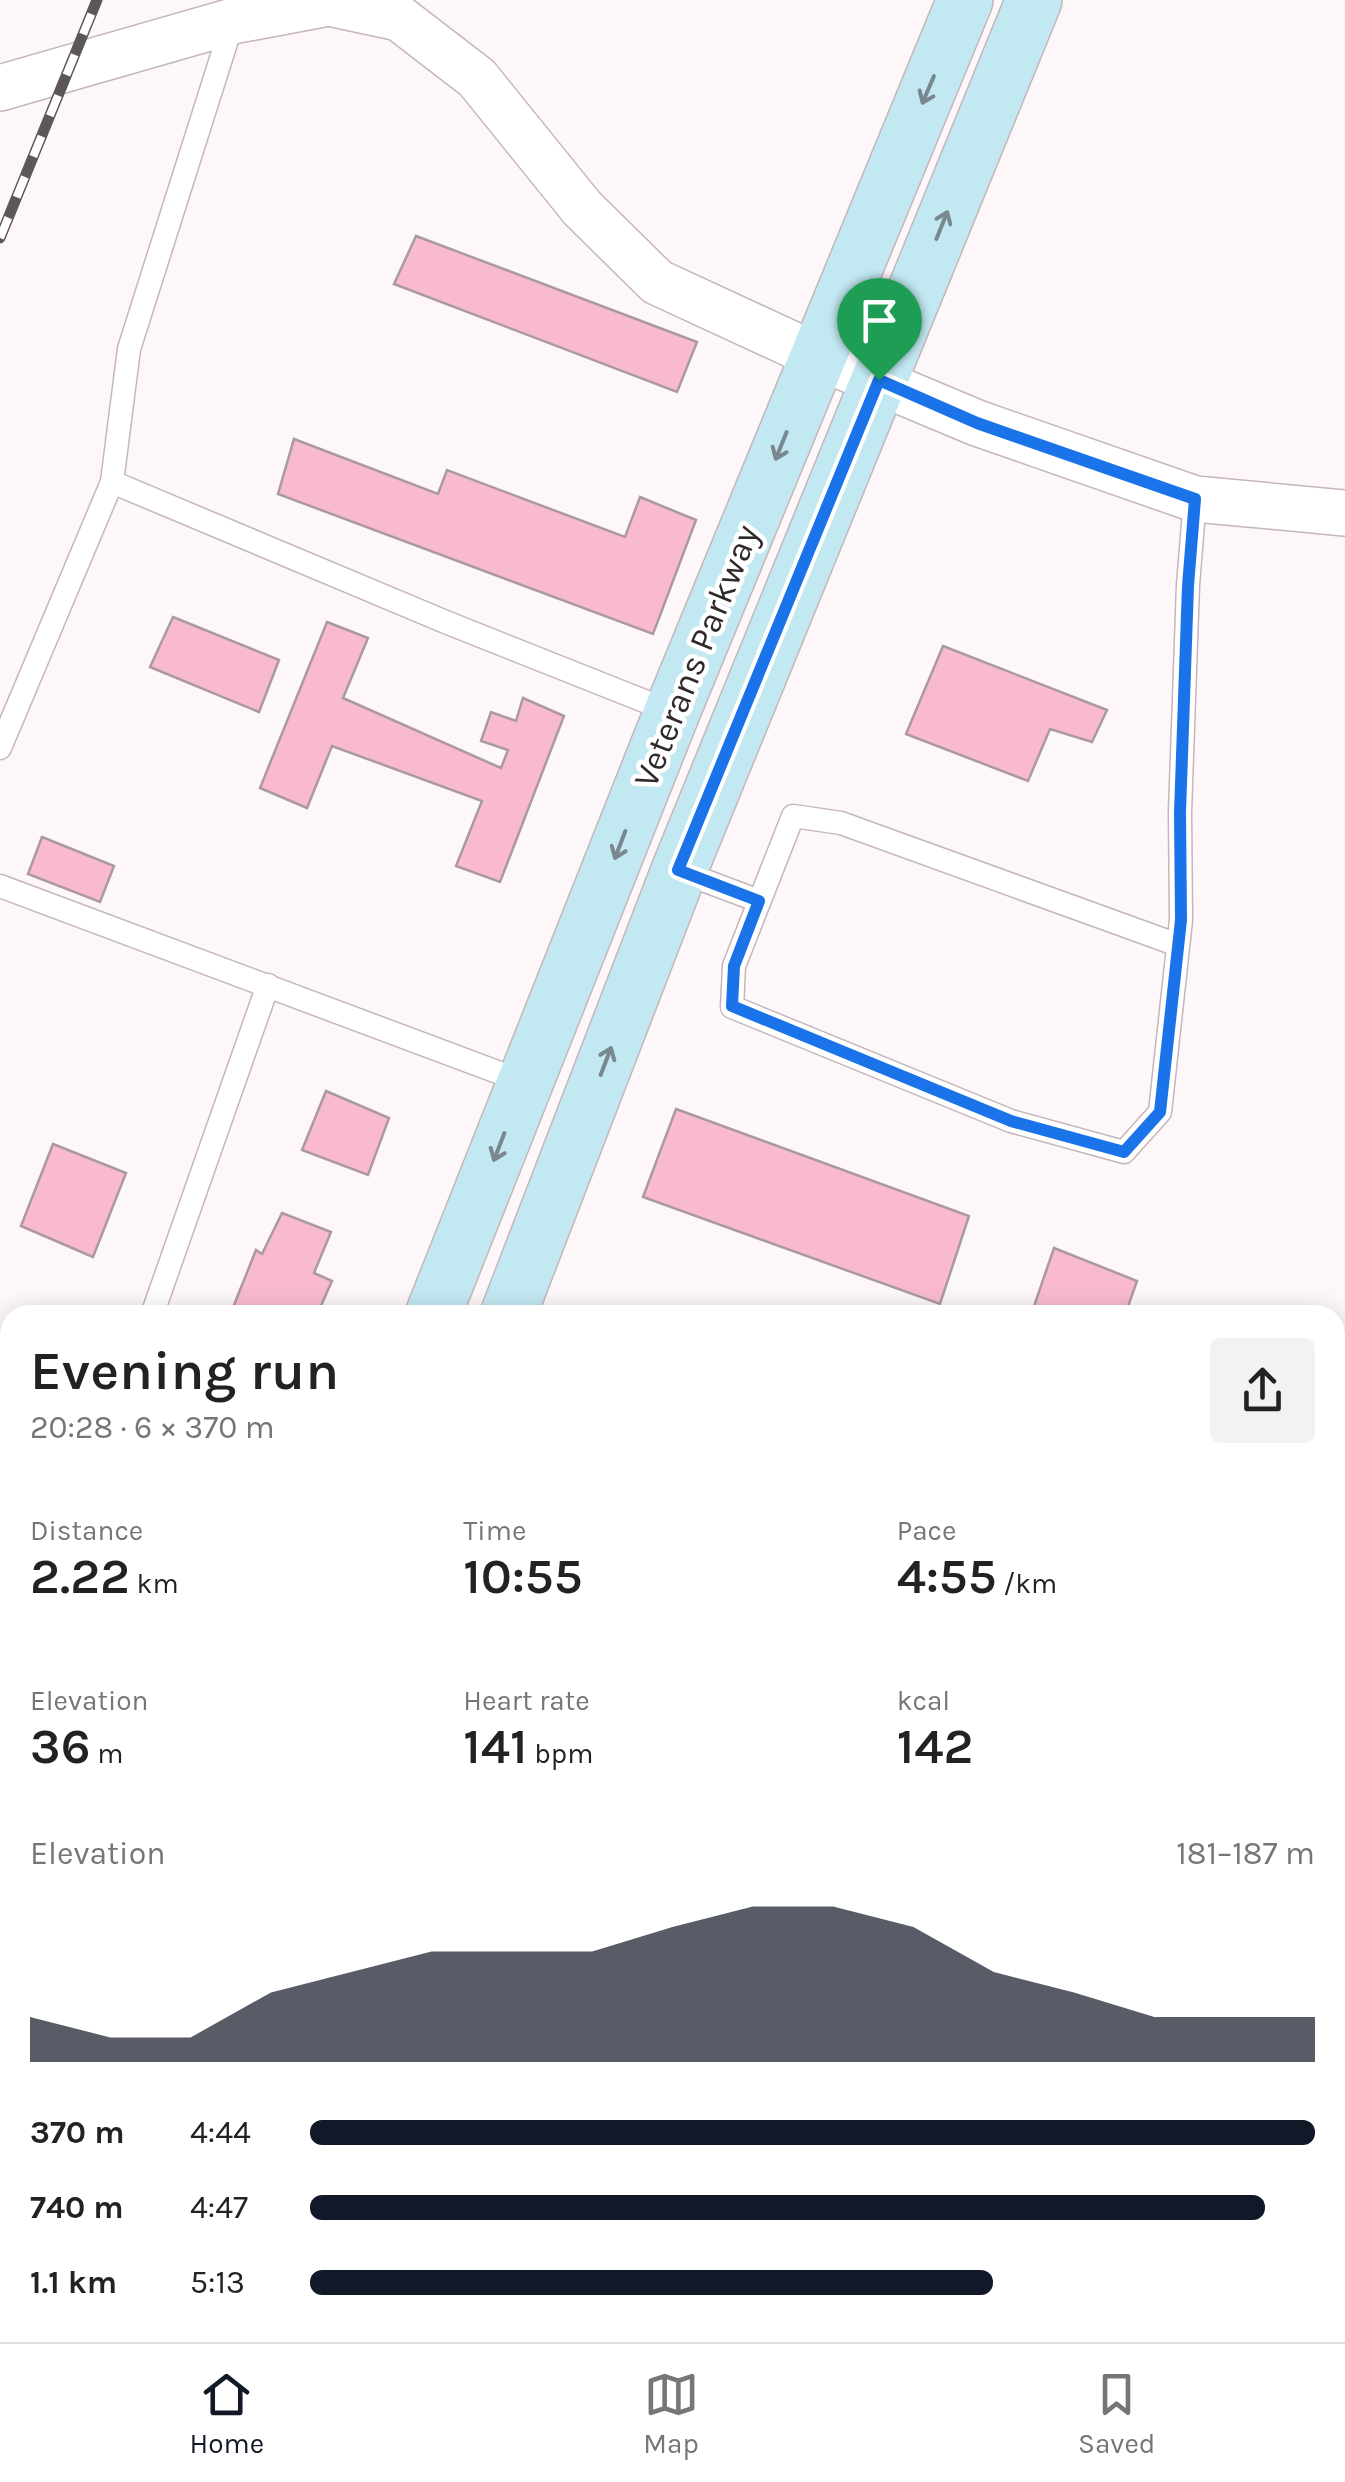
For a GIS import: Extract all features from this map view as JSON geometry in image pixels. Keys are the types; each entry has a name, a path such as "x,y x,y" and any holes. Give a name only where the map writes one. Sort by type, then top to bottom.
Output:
{"main road":[{"name":"Veterans Parkway","path":"436,1305 672,712 965,0"},
{"name":"Veterans Parkway","path":"512,1305 678,870 1034,0"}],"street":[{"path":"0,88 232,21 330,3 399,18 476,78 582,208 657,282 977,423 1195,499 1345,513"}],"lane":[{"path":"0,748 112,482 128,349 232,21"},
{"path":"112,482 430,616 672,712"},
{"path":"1178,945 841,823 793,816 734,966 732,1006 1011,1121 1124,1152 1160,1112 1181,920 1181,774 1195,499"},
{"path":"678,870 759,901"},
{"path":"0,886 524,1082"},
{"path":"156,1305 268,986"}],"building":[{"path":"416,236 697,342 677,392 394,284"},
{"path":"294,439 438,494 447,470 625,537 640,497 696,520 653,634 278,494"},
{"path":"173,617 279,660 259,712 150,667"},
{"path":"327,622 368,638 343,698 501,768 508,750 481,741 491,712 516,721 523,698 564,716 500,882 456,866 482,801 332,746 307,808 260,788"},
{"path":"943,646 1107,710 1092,742 1050,729 1028,781 906,734"},
{"path":"42,837 114,866 100,902 28,874"},
{"path":"326,1091 389,1118 368,1175 302,1150"},
{"path":"676,1109 969,1216 940,1304 643,1197"},
{"path":"53,1144 126,1173 93,1257 21,1226"},
{"path":"282,1213 331,1232 314,1273 332,1281 321,1305 234,1305 256,1250 262,1254"},
{"path":"1054,1248 1137,1281 1129,1305 1034,1305"}],"railway":[{"path":"0,238 97,0"}],"route":[{"path":"879,380 977,423 1195,499 1180,812 1181,920 1160,1112 1124,1152 1011,1121 732,1006 734,966 759,901 678,870 879,380"}]}
